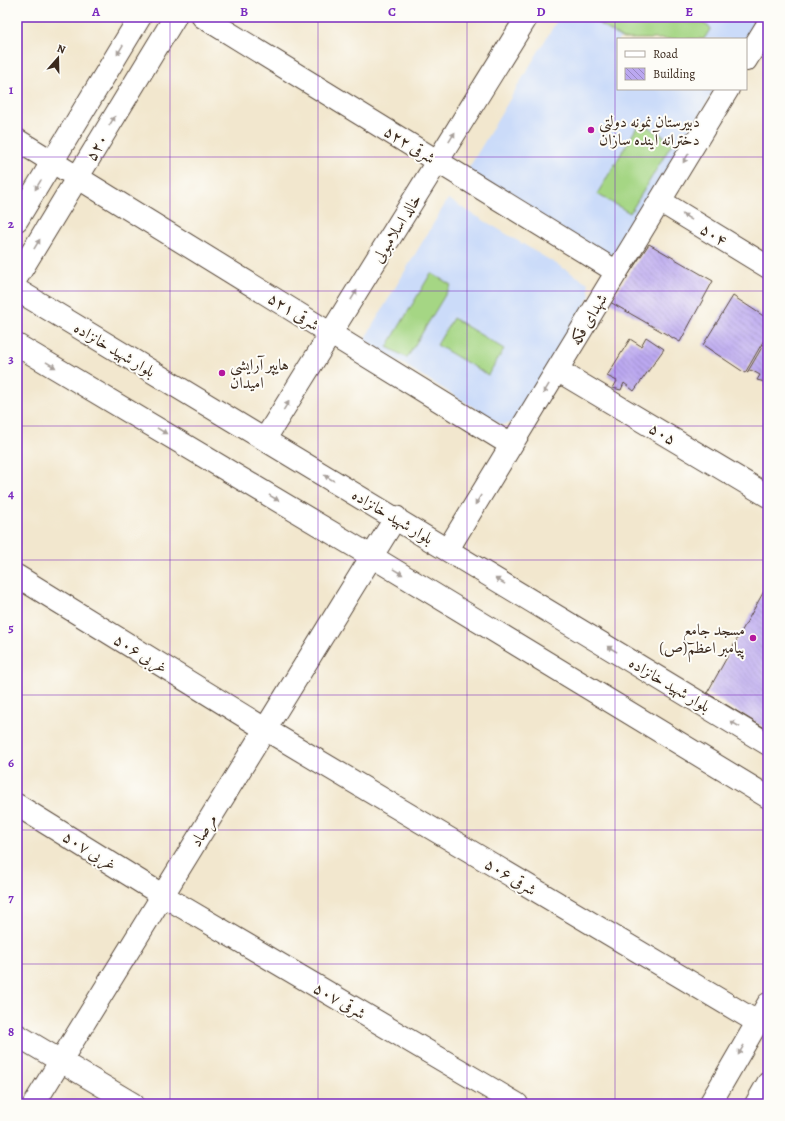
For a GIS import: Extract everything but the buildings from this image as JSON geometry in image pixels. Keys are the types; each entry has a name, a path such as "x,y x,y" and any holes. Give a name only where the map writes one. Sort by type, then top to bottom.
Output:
{"street":[{"name":"۵۲۰","path":"17,220 140,17"},
{"name":"۵۲۰","path":"17,277 175,17"},
{"name":"۵۲۲ شرقی","path":"203,17 617,272"},
{"name":"خالد اسلامبولی","path":"265,439 527,17"},
{"path":"747,59 766,32"},
{"name":"شهدای فکه","path":"448,549 727,90"},
{"name":"۵۲۱ شرقی","path":"17,140 512,445"},
{"name":"۵۰۴","path":"660,201 768,267"},
{"name":"بلوار شهید خانزاده","path":"17,290 396,517 768,744"},
{"path":"17,345 371,556 768,797"},
{"name":"۵۰۵","path":"557,370 768,496"},
{"name":"مرصاد","path":"34,1104 396,517"},
{"name":"۵۰۶ غربی","path":"17,576 265,729"},
{"name":"۵۰۶ شرقی","path":"265,729 757,1022"},
{"name":"۵۰۷ غربی","path":"17,805 162,895"},
{"name":"۵۰۷ شرقی","path":"162,895 517,1104"},
{"path":"710,1104 768,1004"},
{"path":"17,1035 133,1104"},
{"path":"756,1104 768,1083"}],"shaded area":[{"name":"دبیرستان نمونه دولتی دخترانه آینده سازان","path":"559,17 758,17 746,38 617,38 617,90 714,90 616,255 604,256 467,171"},
{"path":"448,199 588,283 590,296 514,422 502,425 364,340"}],"green space":[{"path":"588,17 693,17 711,28 705,38 621,38"},
{"path":"640,122 673,142 630,213 597,194"},
{"path":"431,273 451,285 407,358 387,347"},
{"path":"453,318 504,349 488,375 437,345"}],"place":[{"name":"دبیرستان نمونه دولتی دخترانه آینده سازان","path":"591,130"},
{"name":"هایپر آرایشی امیدان","path":"222,373"},
{"name":"مسجد جامع پیامبر اعظم(ص)","path":"753,638"}]}
